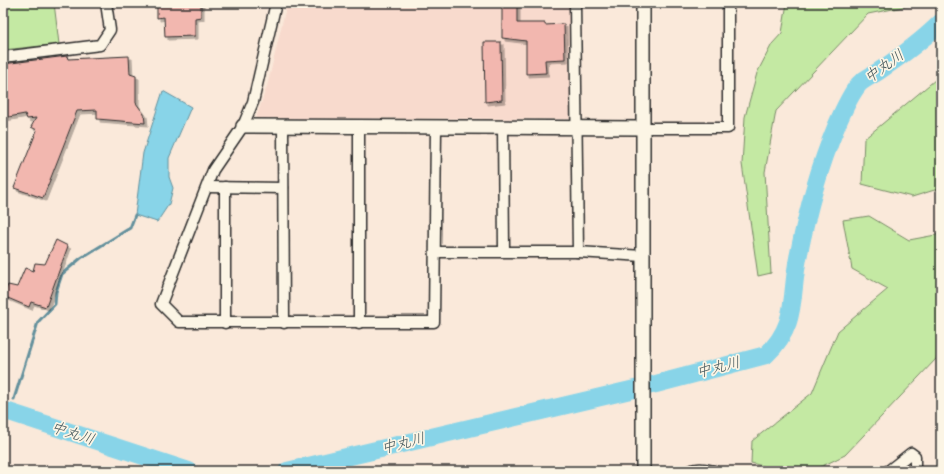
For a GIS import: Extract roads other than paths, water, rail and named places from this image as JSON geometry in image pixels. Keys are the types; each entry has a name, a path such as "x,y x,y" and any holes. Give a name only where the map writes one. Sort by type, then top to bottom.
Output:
{"street":[{"path":"3,58 100,45 110,30 106,3"},
{"path":"276,3 259,82 243,126 213,170 161,304 179,322 434,322 436,252 436,128"},
{"path":"575,3 578,252"},
{"path":"643,471 644,3"},
{"path":"243,126 436,128 728,128 728,3"},
{"path":"283,127 284,323"},
{"path":"359,127 359,323"},
{"path":"504,127 504,251"},
{"path":"207,186 283,188"},
{"path":"224,187 225,323"},
{"path":"436,252 578,252 643,256"},
{"path":"888,471 910,453 915,456 915,471"},
{"path":"689,471 694,468 704,468 714,471"}],"water":[{"path":"163,91 191,107 169,158 169,177 173,188 169,204 157,222 135,215 143,153"}],"waterway":[{"name":"中丸川","path":"287,471 656,384 766,355 776,344 788,322 793,298 798,258 814,191 830,143 849,99 861,82 903,54 941,22"},
{"path":"14,399 38,322 55,304 56,292 62,274 81,258 130,228 135,215"},
{"name":"中丸川","path":"3,410 189,471"}]}
